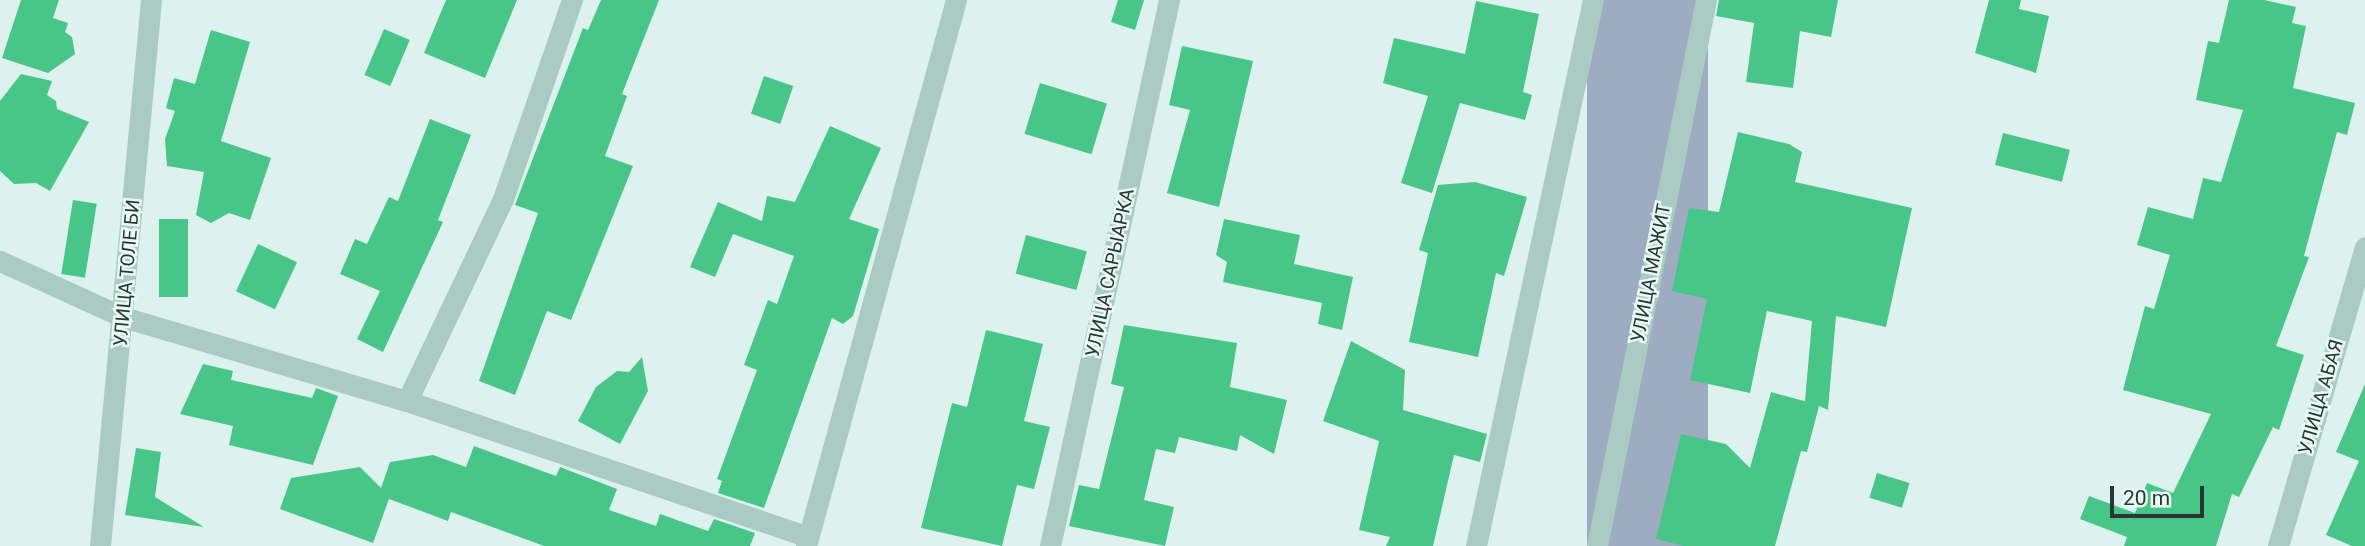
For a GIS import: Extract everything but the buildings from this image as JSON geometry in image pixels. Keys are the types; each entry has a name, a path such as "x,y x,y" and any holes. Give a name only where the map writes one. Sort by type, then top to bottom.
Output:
{"street":[{"name":"УЛИЦА ТОЛЕ БИ","path":"100,546 124,317 151,0"},
{"path":"407,401 503,199 572,0"},
{"path":"0,261 124,317 407,401 807,542 956,0"},
{"name":"УЛИЦА САРЫАРКА","path":"1050,546 1169,0"},
{"path":"1476,546 1593,0"},
{"name":"УЛИЦА МАЖИТ","path":"1597,546 1706,0"},
{"name":"УЛИЦА АБАЯ","path":"2278,546 2365,247"}],"shaded area":[{"path":"1587,0 1708,0 1708,546 1587,546"}]}
